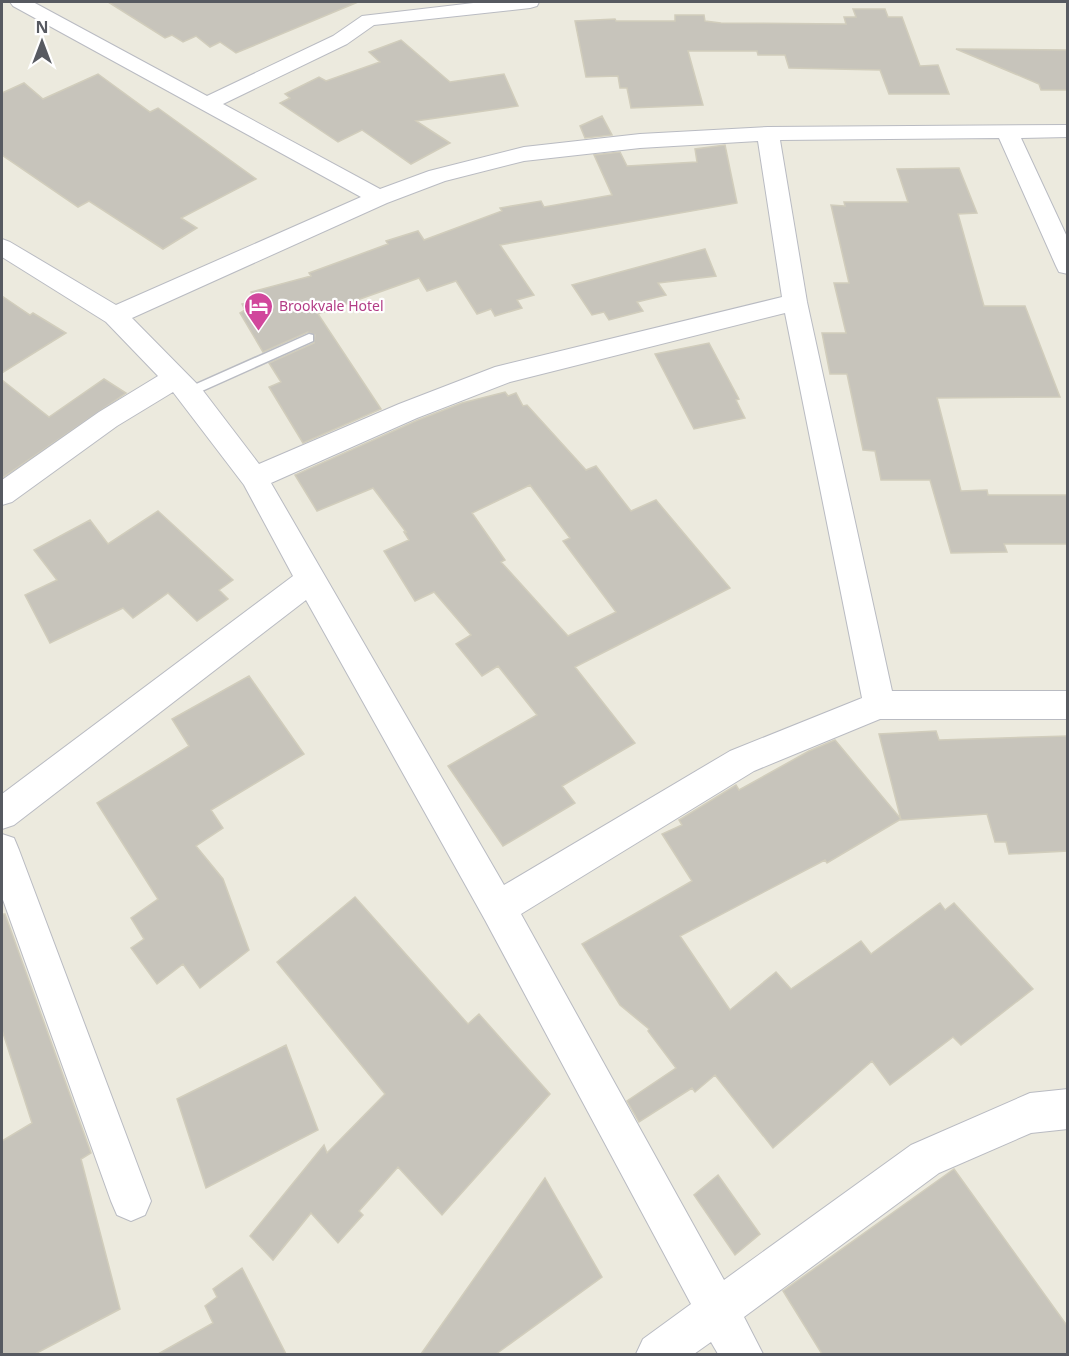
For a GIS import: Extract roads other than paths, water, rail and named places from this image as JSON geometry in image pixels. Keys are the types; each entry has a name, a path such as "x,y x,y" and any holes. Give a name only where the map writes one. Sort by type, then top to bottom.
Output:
{"street":[{"path":"20,2 379,198"},
{"path":"207,104 340,40 366,11 530,2"},
{"path":"1007,131 1068,266"},
{"path":"115,316 379,198 437,176 524,154 640,141 768,134 1068,131"},
{"path":"768,134 795,302 879,705"},
{"path":"6,255 115,316 182,385 254,478 498,908 741,1354"},
{"path":"254,478 408,411 504,374 795,302"},
{"path":"2,494 108,419 182,385"},
{"path":"2,814 310,580"},
{"path":"498,908 742,761 879,705 1068,705"},
{"path":"2,850 131,1201"},
{"path":"658,1354 925,1159 1030,1113 1068,1109"}],"lane":[{"path":"182,385 309,338"}],"place":[{"name":"Brookvale Hotel","path":"258,332"}]}
